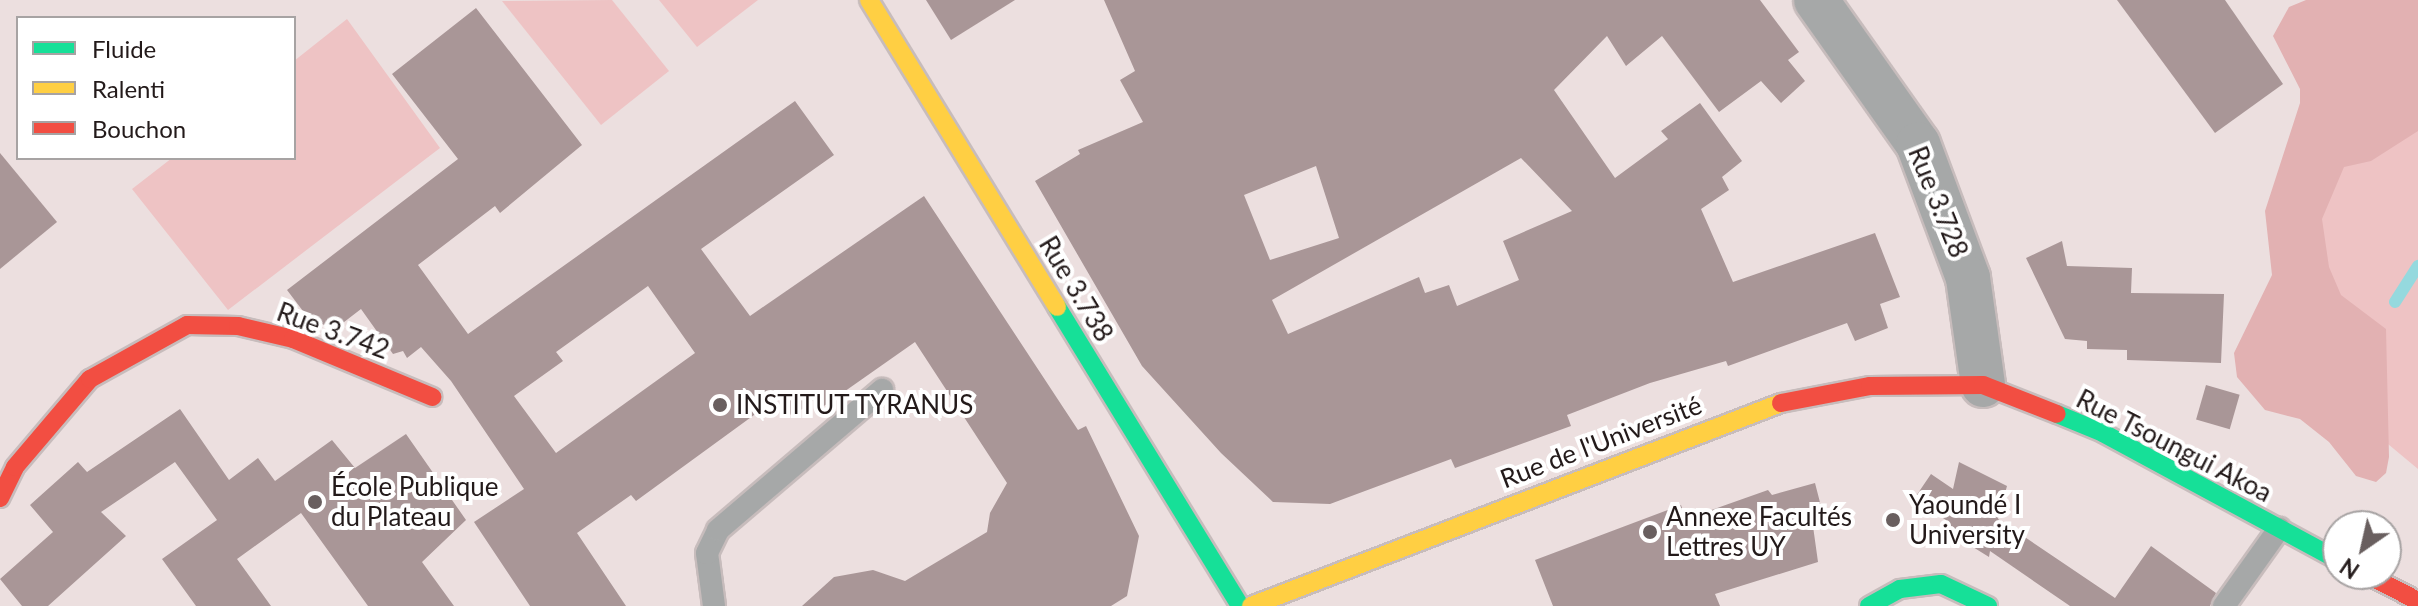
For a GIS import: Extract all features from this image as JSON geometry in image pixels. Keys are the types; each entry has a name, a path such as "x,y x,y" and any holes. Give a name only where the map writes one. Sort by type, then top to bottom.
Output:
{"street":[{"name":"Rue 3.738","path":"869,0 1240,606"},
{"name":"Rue 3.728","path":"1816,0 1918,144 1968,278 1983,385"},
{"name":"Rue 3.742","path":"0,498 15,467 90,379 187,325 238,326 293,339 432,397"},
{"name":"Rue Tsoungui Akoa","path":"1983,385 2103,433 2322,552"},
{"name":"Rue de l'Université","path":"1251,606 1770,405 1870,386 1983,385"},
{"path":"1869,606 1900,589 1941,584 1988,606"},
{"path":"2397,590 2418,601"}],"lane":[{"path":"714,606 707,553 718,530 882,390"},
{"path":"2224,606 2279,529"}],"shaded area":[{"path":"612,0 669,71 601,125 502,1"},
{"path":"659,0 758,0 697,47"},
{"path":"2306,0 2418,0 2418,131 2371,161 2344,167 2322,219 2329,267 2341,295 2386,329 2389,457 2386,473 2376,482 2356,476 2329,442 2300,419 2265,410 2237,377 2234,353 2272,275 2265,211 2300,103 2300,89 2273,36 2289,7"},
{"path":"347,19 440,148 228,310 132,189 169,160 296,160 296,59"},
{"path":"2418,99 2418,469 2305,375 2326,165"}],"building":[{"path":"926,0 1015,0 951,40"},
{"path":"1104,0 1760,0 1799,52 1788,60 1805,81 1781,103 1761,81 1719,112 1662,36 1626,66 1607,36 1554,90 1615,178 1668,139 1661,131 1700,103 1742,161 1722,177 1729,190 1701,209 1733,282 1875,233 1900,297 1880,304 1888,328 1855,341 1847,323 1728,366 1726,361 1650,383 1567,415 1571,426 1455,468 1451,459 1330,504 1273,502 1221,453 1142,366 1035,181 1080,154 1078,150 1143,122 1120,80 1135,71","holes":["1521,158 1572,211 1503,241 1519,280 1457,306 1449,285 1425,293 1419,277 1288,334 1272,300","1316,166 1339,238 1270,260 1244,195"]},
{"path":"2117,0 2225,0 2283,84 2215,133"},
{"path":"476,8 582,145 500,213 495,206 418,265 468,334 795,101 834,155 701,249 750,316 924,196 1078,430 1086,426 1139,536 1127,596 1111,606 802,606 834,577 873,570 905,581 987,532 990,513 1007,483 915,342 821,408 815,399 792,417 780,396 636,501 631,495 577,533 626,606 530,606 474,522 524,489 451,381 421,347 407,358 403,351 393,354 361,309 335,329 309,319 287,290 458,159 392,74","holes":["648,286 695,353 556,453 514,396 563,361 556,352"]},
{"path":"0,153 57,222 0,269"},
{"path":"2062,241 2067,266 2132,268 2131,293 2224,294 2221,363 2127,360 2127,350 2087,349 2087,341 2065,339 2026,258"},
{"path":"2206,385 2240,395 2230,429 2196,420"},
{"path":"180,409 229,480 258,458 275,481 332,440 355,468 406,434 466,520 422,562 454,606 368,606 301,513 237,559 271,606 196,606 162,559 217,520 175,462 101,512 126,536 48,606 22,606 0,579 53,532 30,505 78,462 87,472"},
{"path":"1959,462 2007,486 1998,519 2115,598 2151,546 2216,593 2210,606 2070,606 1990,551 1989,557 1944,529 1946,520 1914,499 1931,474 1953,489"},
{"path":"1815,483 1823,514 1812,519 1818,562 1715,594 1720,606 1553,606 1535,560 1681,505 1686,519 1768,490 1772,495"}],"waterway":[{"path":"2395,302 2418,266"}],"traffic: fast":[{"path":"1057,307 1240,606"},
{"path":"2057,414 2103,433 2322,551"},
{"path":"1869,606 1900,589 1941,584 1988,606"}],"traffic: slow":[{"path":"869,0 1057,307"},
{"path":"1251,606 1781,403"}],"traffic: jam":[{"path":"0,498 15,467 90,379 187,325 238,326 293,339 432,397"},
{"path":"1781,403 1870,386 1983,385 2057,414"},
{"path":"2397,590 2418,601"}],"place":[{"name":"INSTITUT TYRANUS","path":"720,405"},
{"name":"École Publique du Plateau","path":"315,502"},
{"name":"Yaoundé I University","path":"1893,520"},
{"name":"Annexe Facultés Lettres UY","path":"1650,532"}]}
